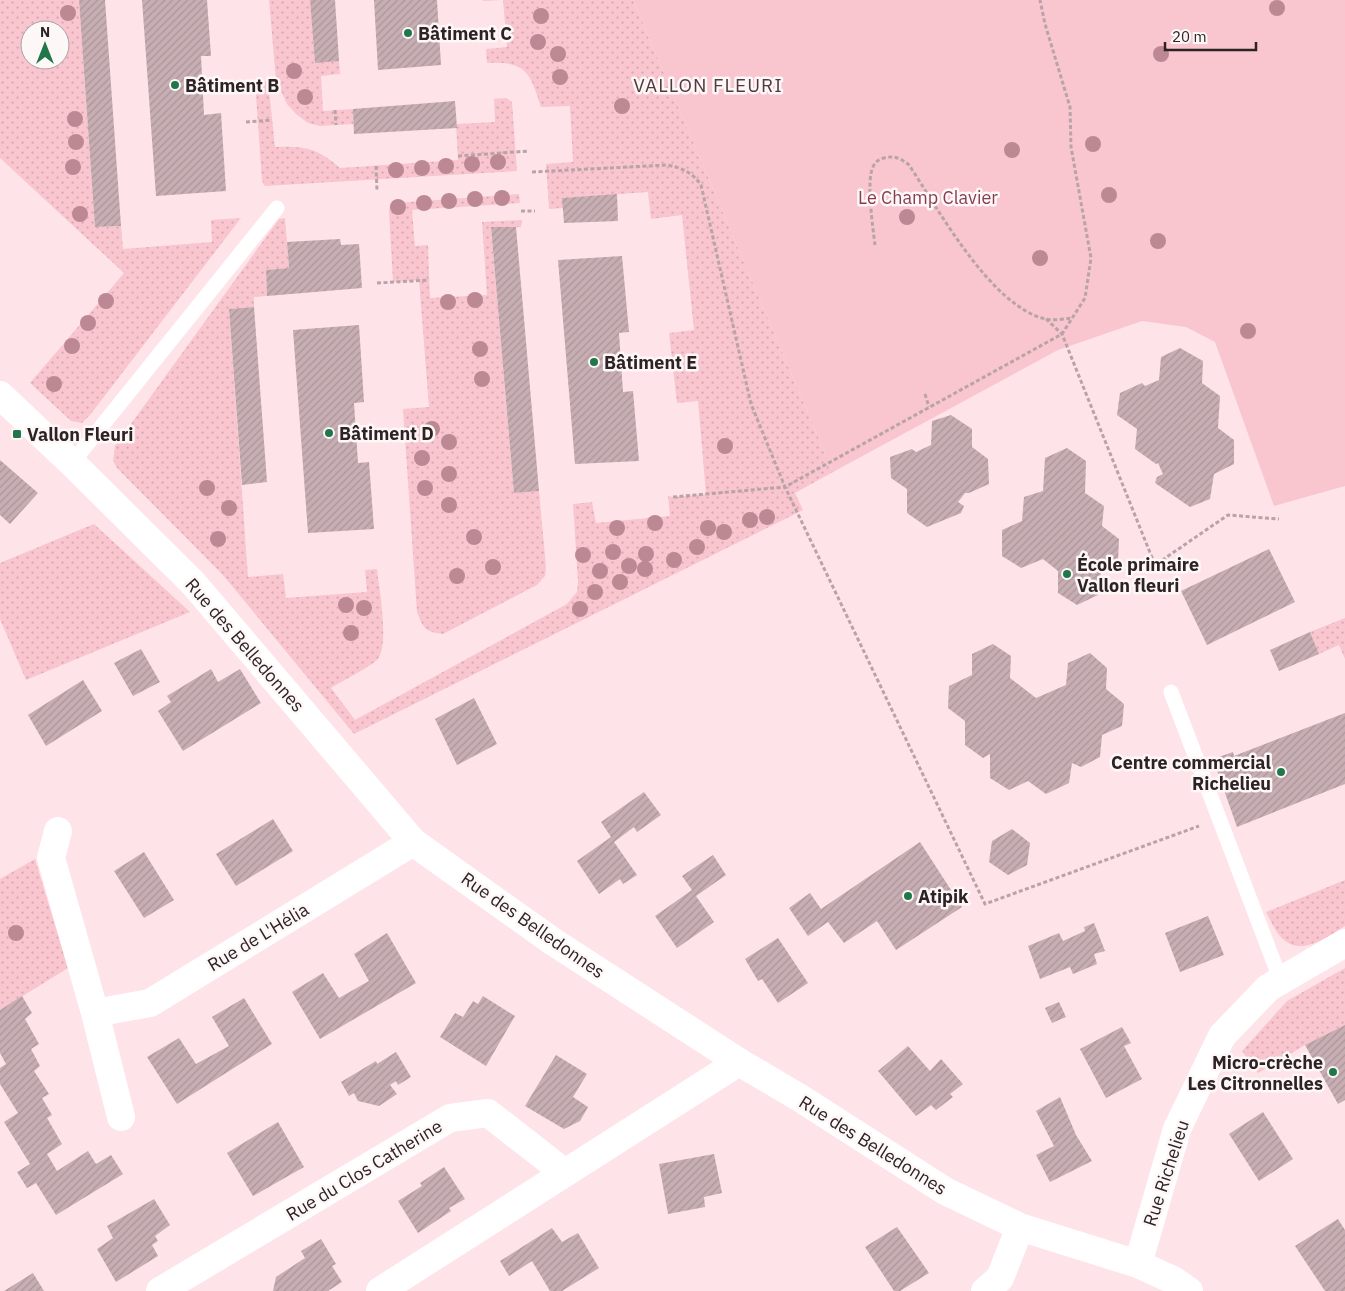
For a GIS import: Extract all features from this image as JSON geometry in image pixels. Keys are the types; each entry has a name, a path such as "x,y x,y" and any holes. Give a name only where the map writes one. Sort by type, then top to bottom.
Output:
{"street":[{"name":"Rue des Belledonnes","path":"0,395 72,463 193,583 413,842 552,941 739,1062 800,1098 945,1191 1020,1227 1138,1264 1173,1280 1189,1291"},
{"path":"58,831 51,858 96,1013 121,1117"},
{"name":"Rue de L'Hélia","path":"96,1013 150,1002 413,842"},
{"name":"Rue Richelieu","path":"1138,1264 1177,1129 1222,1036 1268,988 1345,943"},
{"path":"380,1291 739,1062"},
{"name":"Rue du Clos Catherine","path":"160,1291 450,1118 488,1113 565,1173"},
{"path":"985,1291 1000,1278 1020,1227"}],"lane":[{"path":"72,463 277,208"},
{"path":"1171,692 1281,981"}],"path":[{"path":"673,497 785,487 1062,334 1085,298 1091,258 1071,148 1070,107 1045,24 1040,0"},
{"path":"335,110 336,125"},
{"path":"246,122 272,120"},
{"path":"458,156 529,151"},
{"path":"874,246 870,182 872,168 879,159 888,157 902,159 909,165 976,265 1008,298 1029,312 1046,319 1062,334 1154,565 1228,515 1279,519"},
{"path":"532,172 667,165 690,173 701,185 751,404 785,487 985,904 1220,819"},
{"path":"376,166 377,191"},
{"path":"521,212 535,211"},
{"path":"377,283 429,280"},
{"path":"1046,319 1072,318"},
{"path":"925,394 929,408"}],"green space":[{"path":"0,0 79,0 95,227 121,226 123,249 212,242 211,220 241,218 90,415 82,423 71,421 30,383 124,273 0,158"},
{"path":"269,0 310,0 315,62 339,61 340,74 321,76 323,111 353,109 354,124 320,126 308,123 287,104 276,80"},
{"path":"503,0 633,0 833,472 795,493 803,510 354,734 223,575 117,468 113,461 115,446 279,219 285,218 289,268 266,270 267,296 254,297 254,307 229,309 248,577 283,574 286,598 367,592 365,570 377,569 383,617 381,653 373,663 331,688 355,720 567,604 577,592 578,582 573,504 592,502 596,523 670,516 668,496 706,494 698,401 677,403 669,333 694,330 682,215 651,219 648,192 563,198 563,208 549,209 546,164 573,162 570,106 541,107 534,85 525,71 511,64 487,63 486,49 507,47"},
{"name":"Le Champ Clavier","path":"633,0 1345,0 1345,486 1274,506 1215,342 1186,327 1142,321 1058,350 833,472"},
{"path":"255,81 268,81 275,147 295,147 317,152 340,168 458,160 456,124 495,122 494,99 506,98 512,102 517,171 265,186 262,181"},
{"path":"519,194 520,203 412,210 415,246 428,245 430,298 487,295 482,222 522,220 521,227 491,228 514,493 539,491 546,567 545,576 537,585 443,634 437,633 426,628 417,612 403,409 429,407 419,280 393,282 390,205 395,203"},
{"path":"94,524 190,612 26,680 0,619 0,563"},
{"path":"1345,618 1345,659 1339,645 1319,654 1310,632"},
{"path":"35,859 68,968 0,1010 0,879"},
{"path":"1345,880 1345,926 1315,943 1298,946 1290,944 1275,930 1266,912"},
{"path":"1345,968 1345,1025 1305,1045 1258,1073 1242,1051 1287,1001"}],"building":[{"path":"79,0 105,0 121,226 95,227"},
{"name":"Bâtiment B","path":"142,0 207,0 211,56 201,56 204,115 221,113 226,191 156,196"},
{"path":"310,0 335,0 339,61 315,63"},
{"name":"Bâtiment C","path":"374,0 437,0 441,65 378,70"},
{"path":"455,101 457,128 354,134 353,109"},
{"path":"617,194 618,221 564,223 562,198"},
{"path":"491,227 516,227 539,491 514,493"},
{"path":"340,239 341,245 359,244 362,288 267,296 266,270 289,268 287,242"},
{"name":"Bâtiment E","path":"622,256 629,332 619,333 623,392 633,391 639,461 575,464 558,260"},
{"path":"254,307 267,482 242,485 229,309"},
{"name":"Bâtiment D","path":"359,325 364,402 354,403 358,463 369,462 374,529 308,533 293,330"},
{"path":"1180,348 1203,361 1202,383 1220,396 1218,428 1234,440 1234,464 1214,474 1210,499 1190,507 1155,483 1157,477 1163,474 1158,463 1156,464 1135,449 1137,429 1117,415 1120,393 1142,383 1145,386 1159,380 1161,357"},
{"path":"951,415 972,429 972,447 988,459 989,484 965,493 958,502 964,506 961,513 927,527 907,513 907,489 891,478 890,457 912,449 916,452 931,445 932,421"},
{"path":"1067,448 1086,461 1085,493 1104,506 1102,526 1119,539 1118,562 1108,559 1099,578 1098,595 1077,605 1058,593 1058,571 1043,559 1021,568 1002,556 1002,530 1022,521 1024,497 1043,491 1045,458"},
{"path":"0,460 38,493 10,524 0,515"},
{"path":"1269,549 1295,602 1207,645 1181,591"},
{"path":"1310,632 1319,654 1279,671 1270,650"},
{"path":"993,644 1011,656 1010,678 1036,698 1066,685 1068,663 1090,653 1107,668 1106,689 1124,704 1122,726 1102,735 1100,757 1081,767 1072,763 1069,783 1046,794 1028,781 1009,790 990,778 990,754 983,758 965,745 965,721 948,708 949,686 972,675 972,654"},
{"path":"141,649 160,682 133,696 114,663"},
{"path":"211,669 218,682 240,669 261,703 183,751 158,711 171,702 167,696"},
{"path":"83,680 102,711 46,746 28,715"},
{"path":"474,698 497,744 457,765 435,719"},
{"name":"Centre commercial Richelieu","path":"1345,713 1345,784 1237,827 1213,759 1233,752 1234,756"},
{"path":"644,792 661,815 637,832 634,827 614,842 637,875 623,884 620,879 599,894 577,861 611,837 601,822"},
{"path":"273,819 293,851 236,886 216,854"},
{"path":"1012,829 1030,843 1027,865 1008,875 989,862 992,841"},
{"name":"Atipik","path":"920,842 962,907 896,950 877,921 844,943 828,922 808,936 789,908 810,893 821,909"},
{"path":"144,852 174,900 144,918 114,871"},
{"path":"713,855 726,875 696,896 714,922 677,948 655,916 692,890 682,876"},
{"path":"1208,916 1224,955 1180,972 1165,933"},
{"path":"1094,923 1105,951 1094,954 1097,964 1073,974 1070,967 1040,979 1028,946 1059,933 1063,941 1085,931 1084,927"},
{"path":"387,933 416,983 320,1039 292,992 323,973 339,998 369,981 354,954"},
{"path":"778,938 808,983 778,1003 762,979 758,981 745,959"},
{"path":"22,996 32,1013 25,1019 39,1044 31,1049 40,1066 34,1071 49,1094 42,1098 52,1115 47,1118 62,1144 47,1154 57,1171 88,1151 96,1164 111,1155 123,1174 56,1215 36,1183 27,1188 17,1172 30,1164 4,1122 18,1113 0,1084 0,1068 6,1064 0,1053 0,1010"},
{"path":"483,996 515,1016 486,1066 440,1037 455,1013 463,1017 473,1001 478,1004"},
{"path":"244,998 272,1044 177,1104 147,1057 179,1038 196,1064 229,1046 212,1017"},
{"path":"1059,1002 1066,1017 1052,1023 1045,1008"},
{"name":"Micro-crèche Les Citronnelles","path":"1345,1025 1345,1100 1338,1104 1305,1045"},
{"path":"1122,1027 1131,1043 1124,1046 1142,1079 1106,1098 1080,1049"},
{"path":"908,1046 930,1071 941,1059 963,1084 950,1094 953,1097 936,1110 931,1105 916,1116 878,1071"},
{"path":"396,1052 411,1077 398,1085 396,1081 390,1085 397,1094 379,1106 358,1101 354,1093 349,1096 341,1082 376,1061 377,1064"},
{"path":"556,1055 587,1074 573,1097 588,1107 580,1121 564,1129 525,1106"},
{"path":"1060,1097 1076,1135 1092,1161 1050,1182 1036,1155 1054,1146 1036,1111"},
{"path":"1263,1112 1293,1159 1259,1181 1229,1134"},
{"path":"278,1122 304,1167 253,1196 227,1153"},
{"path":"714,1154 722,1193 704,1197 705,1207 668,1214 659,1164"},
{"path":"444,1167 465,1199 449,1208 451,1211 418,1233 398,1201 422,1186 420,1183"},
{"path":"154,1199 170,1225 155,1236 158,1241 152,1245 158,1256 116,1282 97,1249 113,1238 107,1226"},
{"path":"1338,1219 1345,1230 1345,1291 1325,1291 1295,1246"},
{"path":"897,1227 929,1273 900,1291 894,1291 865,1247"},
{"path":"552,1228 562,1242 578,1233 599,1268 562,1291 550,1291 532,1261 509,1276 500,1261"},
{"path":"321,1239 336,1264 332,1266 342,1282 328,1291 273,1291 276,1277 305,1258 301,1251"},
{"path":"33,1273 44,1291 4,1291"}],"place":[{"name":"Bâtiment C","path":"408,33"},
{"name":"Bâtiment B","path":"175,85"},
{"name":"Bâtiment E","path":"594,362"},
{"name":"Bâtiment D","path":"329,433"},
{"name":"Vallon Fleuri","path":"17,434"},
{"name":"École primaire Vallon fleuri","path":"1067,574"},
{"name":"Centre commercial Richelieu","path":"1281,772"},
{"name":"Atipik","path":"908,896"},
{"name":"Micro-crèche Les Citronnelles","path":"1333,1072"}],"district":[{"name":"VALLON FLEURI","path":"708,85"}]}
